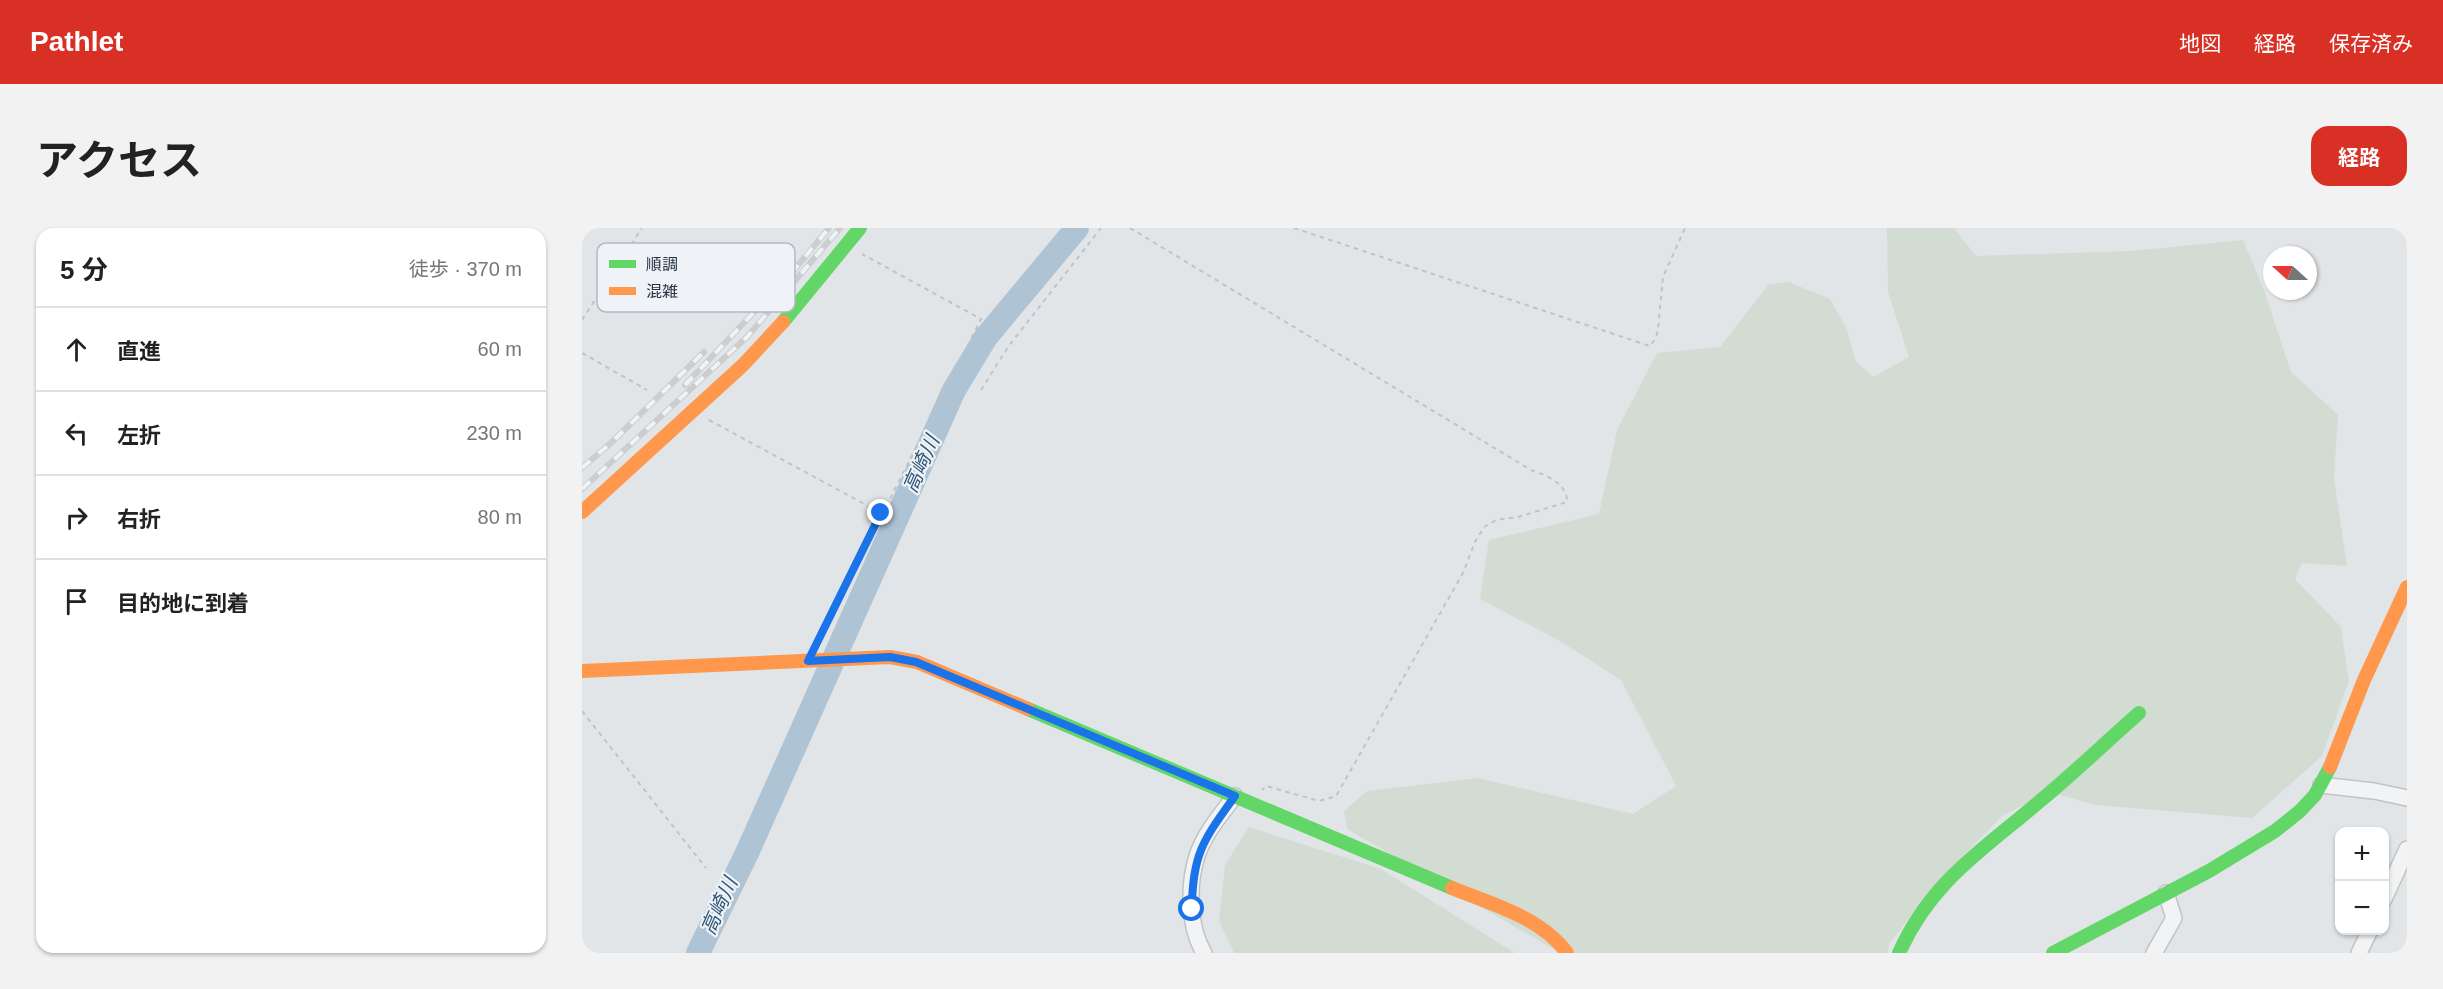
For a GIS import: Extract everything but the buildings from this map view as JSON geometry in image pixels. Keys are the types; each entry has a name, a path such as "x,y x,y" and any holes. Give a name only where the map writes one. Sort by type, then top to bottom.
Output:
{"street":[{"path":"795,308 860,228"},
{"path":"582,512 693,411 777,330 792,312"},
{"path":"2053,953 2209,871 2275,831 2300,811 2321,785 2364,680 2407,587"},
{"path":"582,671 890,657 916,662 1528,920 1562,944 1567,953"},
{"path":"1899,953 1907,930 1924,904 1964,863 2038,803 2139,713"},
{"path":"2321,785 2374,790 2407,798"},
{"path":"1204,953 1198,944 1192,909 1192,883 1197,855 1212,827 1241,799"},
{"path":"2389,890 2407,849"},
{"path":"2154,953 2174,918 2166,893"},
{"path":"2359,953 2368,935"}],"path":[{"path":"632,243 642,228"},
{"path":"981,390 1008,347 1101,228"},
{"path":"1131,228 1531,471 1549,478 1563,488 1567,496 1567,502 1518,517 1496,520 1484,527 1475,542 1463,573 1336,796 1319,801 1266,786 1241,799"},
{"path":"1294,228 1650,346 1656,338 1658,329 1663,277 1685,228"},
{"path":"808,661 981,319 847,245"},
{"path":"582,320 597,297"},
{"path":"582,353 647,390"},
{"path":"693,411 881,513"},
{"path":"582,711 706,868"}],"shaded area":[{"path":"1887,228 1954,228 1976,256 2130,251 2243,240 2263,288 2263,300 2267,300 2291,372 2338,415 2334,479 2347,566 2302,563 2295,579 2341,627 2349,681 2322,756 2252,818 2096,805 2049,792 2002,816 1934,886 1889,944 1888,953 1560,953 1347,829 1344,811 1367,791 1478,778 1633,814 1676,786 1621,680 1560,641 1480,599 1489,540 1599,514 1617,430 1657,353 1720,347 1769,284 1789,282 1830,299 1847,329 1855,360 1873,377 1909,357 1888,292"},
{"path":"1249,827 1381,869 1515,953 1234,953 1219,921 1225,865"}],"waterway":[{"name":"高崎川","path":"698,953 747,853 954,390 986,337 1077,228"}],"railway":[{"path":"795,269 829,228"},
{"path":"795,281 840,228"},
{"path":"685,385 754,312"},
{"path":"582,489 747,337 768,312"},
{"path":"582,468 612,442 704,352"}],"traffic: fast":[{"path":"795,307 860,228"},
{"path":"783,322 791,312"},
{"path":"1028,709 1452,888"},
{"path":"1899,953 1927,906 1960,868 2065,780 2139,713"},
{"path":"2053,953 2209,871 2275,831 2300,811 2315,795 2330,767"}],"traffic: slow":[{"path":"582,512 743,365 783,322"},
{"path":"2330,767 2364,680 2407,587"},
{"path":"582,671 890,657 917,662 1028,709"},
{"path":"1452,888 1499,906 1529,921 1544,930 1567,953"}],"route":[{"path":"881,513 808,661 890,657 916,662 1235,796 1212,827 1197,855 1192,883 1192,909"}]}
